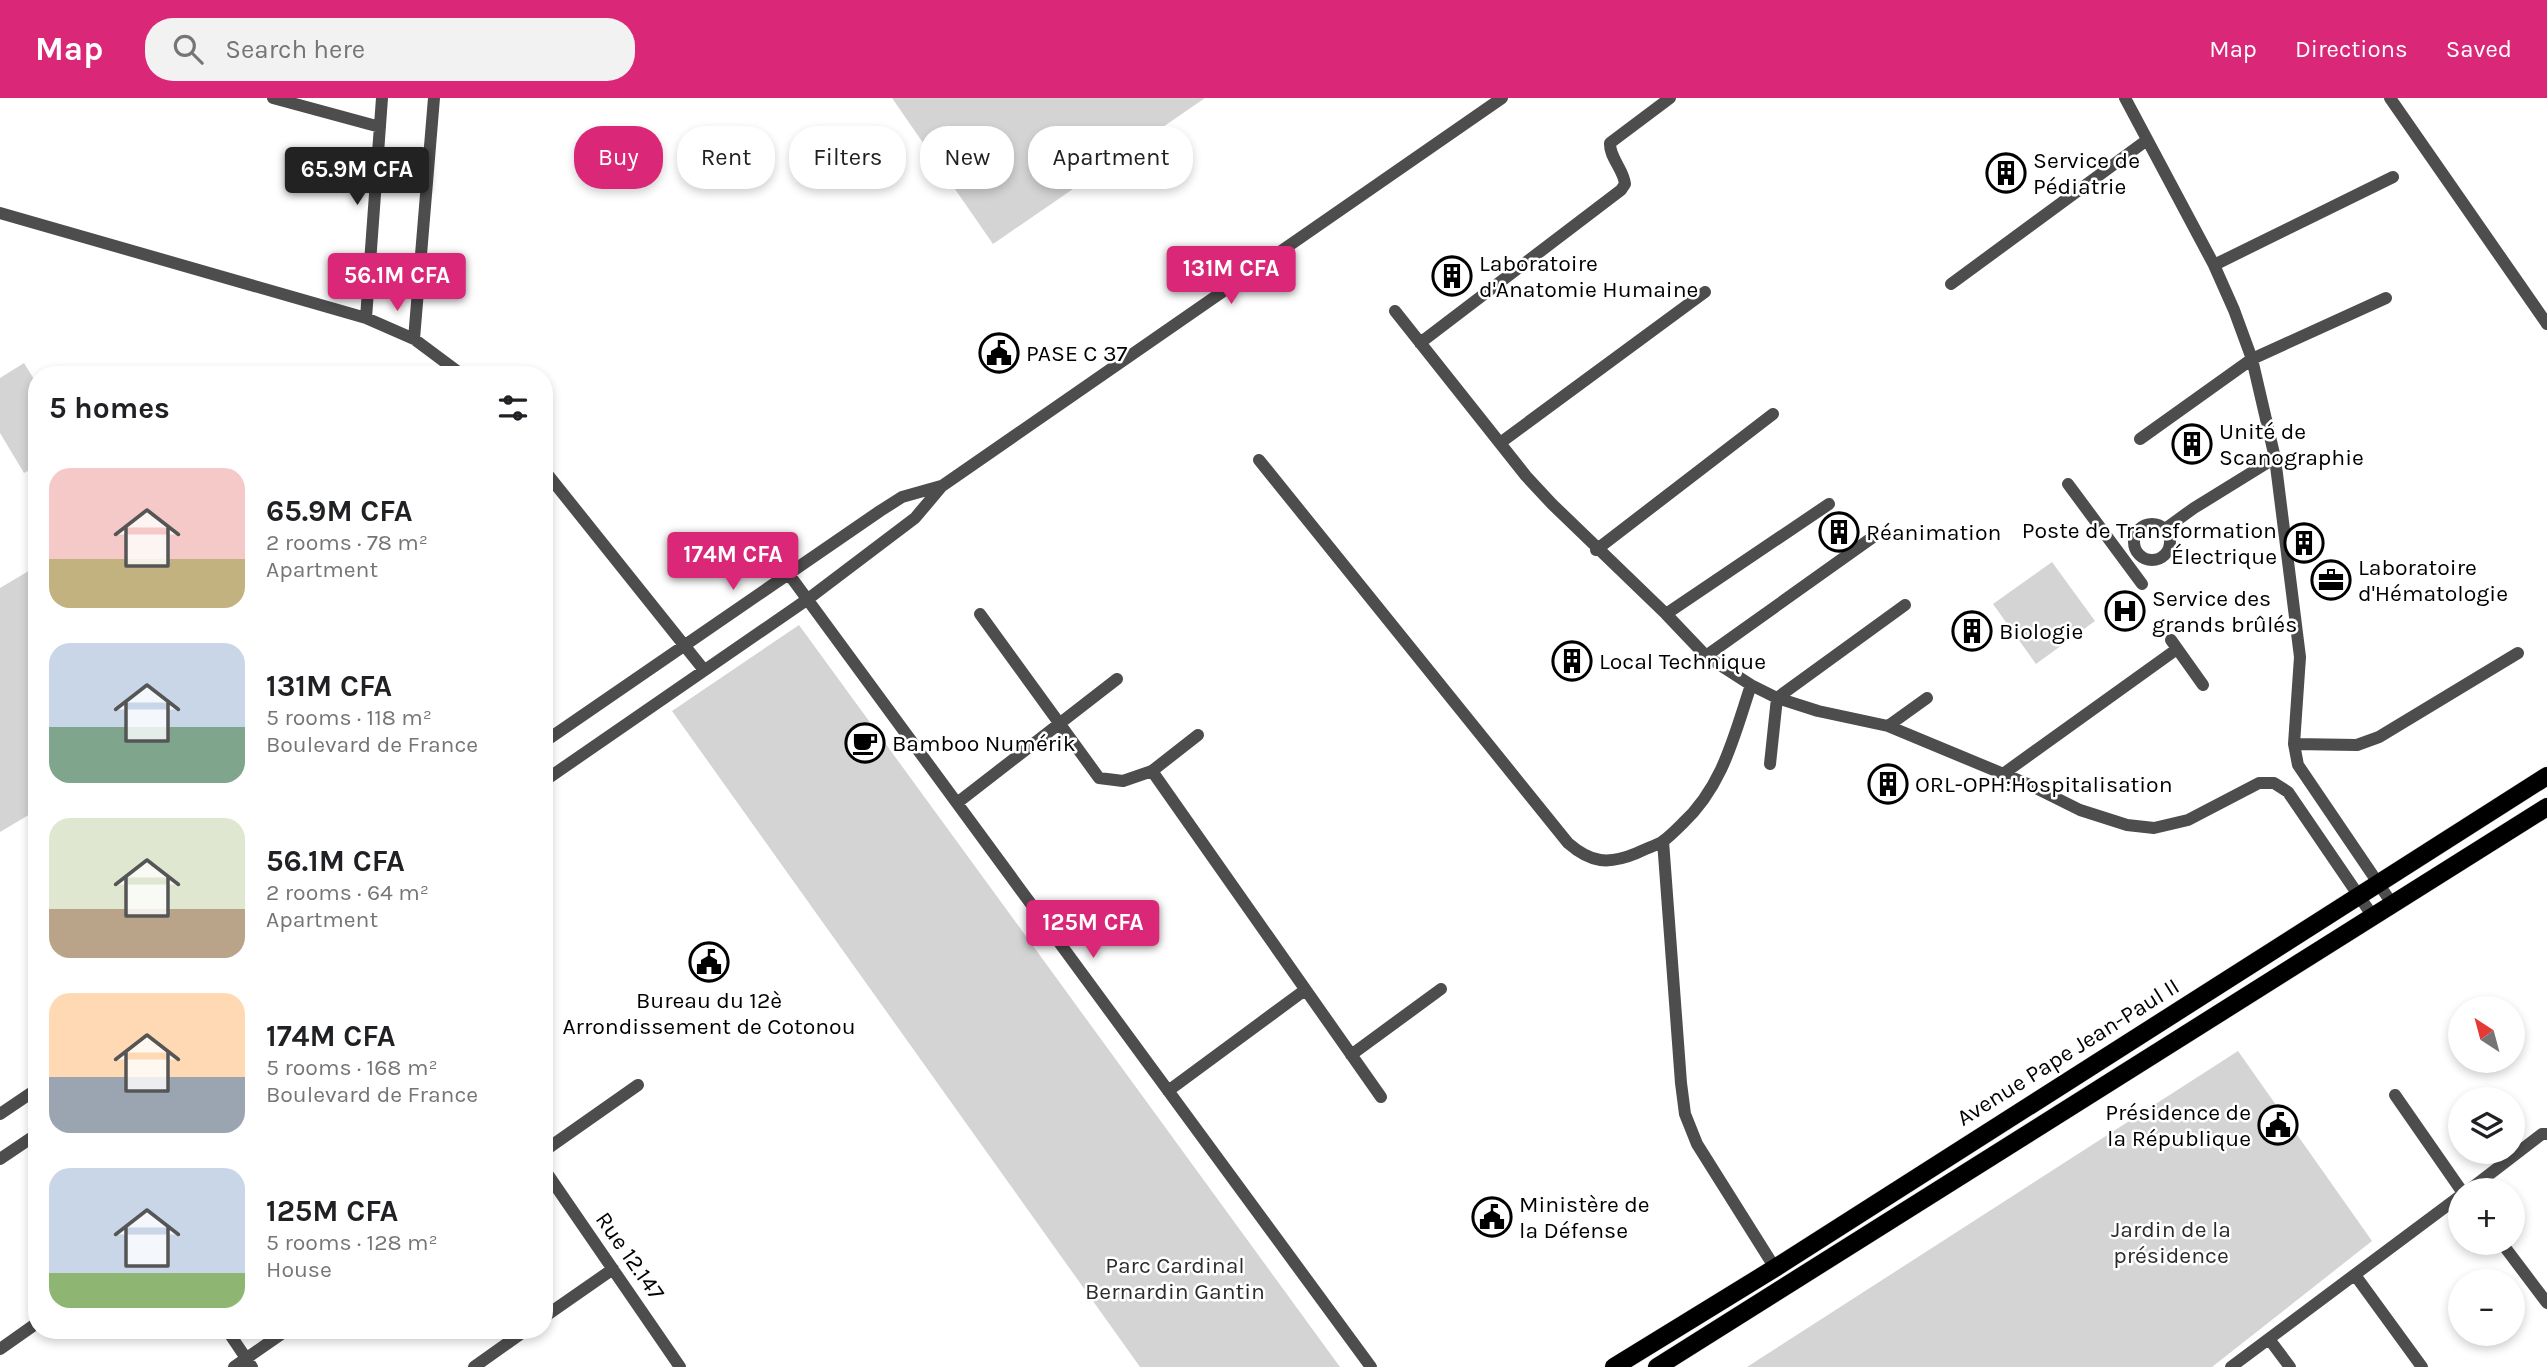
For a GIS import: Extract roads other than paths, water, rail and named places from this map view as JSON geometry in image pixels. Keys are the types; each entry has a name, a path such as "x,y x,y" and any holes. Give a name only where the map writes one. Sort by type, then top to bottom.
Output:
{"main road":[{"name":"Avenue Pape Jean-Paul II","path":"1614,1367 1775,1268 2547,776"},
{"path":"1657,1367 2547,807"}],"street":[{"path":"272,98 380,127"},
{"path":"366,318 382,98"},
{"path":"414,339 435,98"},
{"path":"553,775 808,599 915,518 942,486 1502,98"},
{"path":"1420,343 1622,190 1625,184 1624,175 1610,149 1611,144 1670,98"},
{"path":"2125,98 2214,265 2252,359 2275,458 2300,657 2294,744 2298,765 2393,905"},
{"path":"2390,98 2547,324"},
{"path":"1951,284 2147,139"},
{"path":"2214,265 2393,177"},
{"path":"0,213 366,318 414,339 450,366"},
{"path":"1500,443 1706,292"},
{"path":"2140,439 2252,359 2386,298"},
{"path":"1395,311 1543,495 1706,656 1751,685 1777,698 1818,711 1888,726 2003,774 2080,810 2127,825 2154,828 2188,820 2259,783 2274,783 2288,792 2374,918"},
{"path":"1597,550 1773,414"},
{"path":"2165,529 2275,458"},
{"path":"1259,460 1568,843 1583,856 1605,861 1630,856 1663,841 1688,818 1714,785 1726,764 1751,685"},
{"path":"553,481 704,670"},
{"path":"2068,484 2142,584"},
{"path":"553,736 902,497 942,486"},
{"path":"1666,614 1829,504"},
{"path":"2155,524 2165,529 2170,539 2168,550 2160,558 2149,560 2139,555 2134,544 2136,534 2144,526 2155,524"},
{"path":"1706,656 1873,537"},
{"path":"2123,559 2137,550"},
{"path":"788,573 1371,1367"},
{"path":"1770,764 1777,698 1905,605"},
{"path":"981,614 1099,778 1123,781 1152,771 1198,735"},
{"path":"2003,774 2174,645 2203,685"},
{"path":"2294,744 2357,746 2403,724 2518,653"},
{"path":"957,803 1117,679"},
{"path":"1888,726 1927,698"},
{"path":"1152,771 1381,1097"},
{"path":"1663,841 1685,1114 1697,1144 1775,1268"},
{"path":"1351,1055 1441,989"},
{"path":"1168,1091 1305,990"},
{"path":"553,1144 638,1085"},
{"path":"0,1114 28,1095"},
{"path":"2395,1096 2453,1178"},
{"path":"2485,1178 2542,1134 2547,1134"},
{"path":"0,1159 28,1140"},
{"name":"Rue 12.147","path":"553,1182 680,1367"},
{"path":"2231,1367 2448,1205"},
{"path":"2511,1255 2547,1303"},
{"path":"553,1311 612,1269"},
{"path":"2355,1275 2422,1367"},
{"path":"0,1349 28,1329"},
{"path":"232,1339 249,1363"},
{"path":"234,1367 249,1363 277,1339"},
{"path":"474,1367 513,1339"},
{"path":"2269,1339 2290,1367"}],"place":[{"name":"Service de Pédiatrie","path":"2006,173"},
{"name":"Laboratoire d'Anatomie Humaine","path":"1452,276"},
{"name":"PASE C 37","path":"999,353"},
{"name":"Unité de Scanographie","path":"2192,444"},
{"name":"Réanimation","path":"1839,532"},
{"name":"Poste de Transformation Électrique","path":"2304,543"},
{"name":"Laboratoire d'Hématologie","path":"2331,580"},
{"name":"Service des grands brûlés","path":"2125,611"},
{"name":"Biologie","path":"1972,631"},
{"name":"Local Technique","path":"1572,661"},
{"name":"Bamboo Numérik","path":"865,743"},
{"name":"ORL-OPH:Hospitalisation","path":"1888,784"},
{"name":"Bureau du 12è Arrondissement de Cotonou","path":"709,962"},
{"name":"Présidence de la République","path":"2278,1125"},
{"name":"Ministère de la Défense","path":"1492,1217"}],"park label":[{"name":"Jardin de la présidence","path":"2171,1242"},
{"name":"Parc Cardinal Bernardin Gantin","path":"1175,1278"}]}
